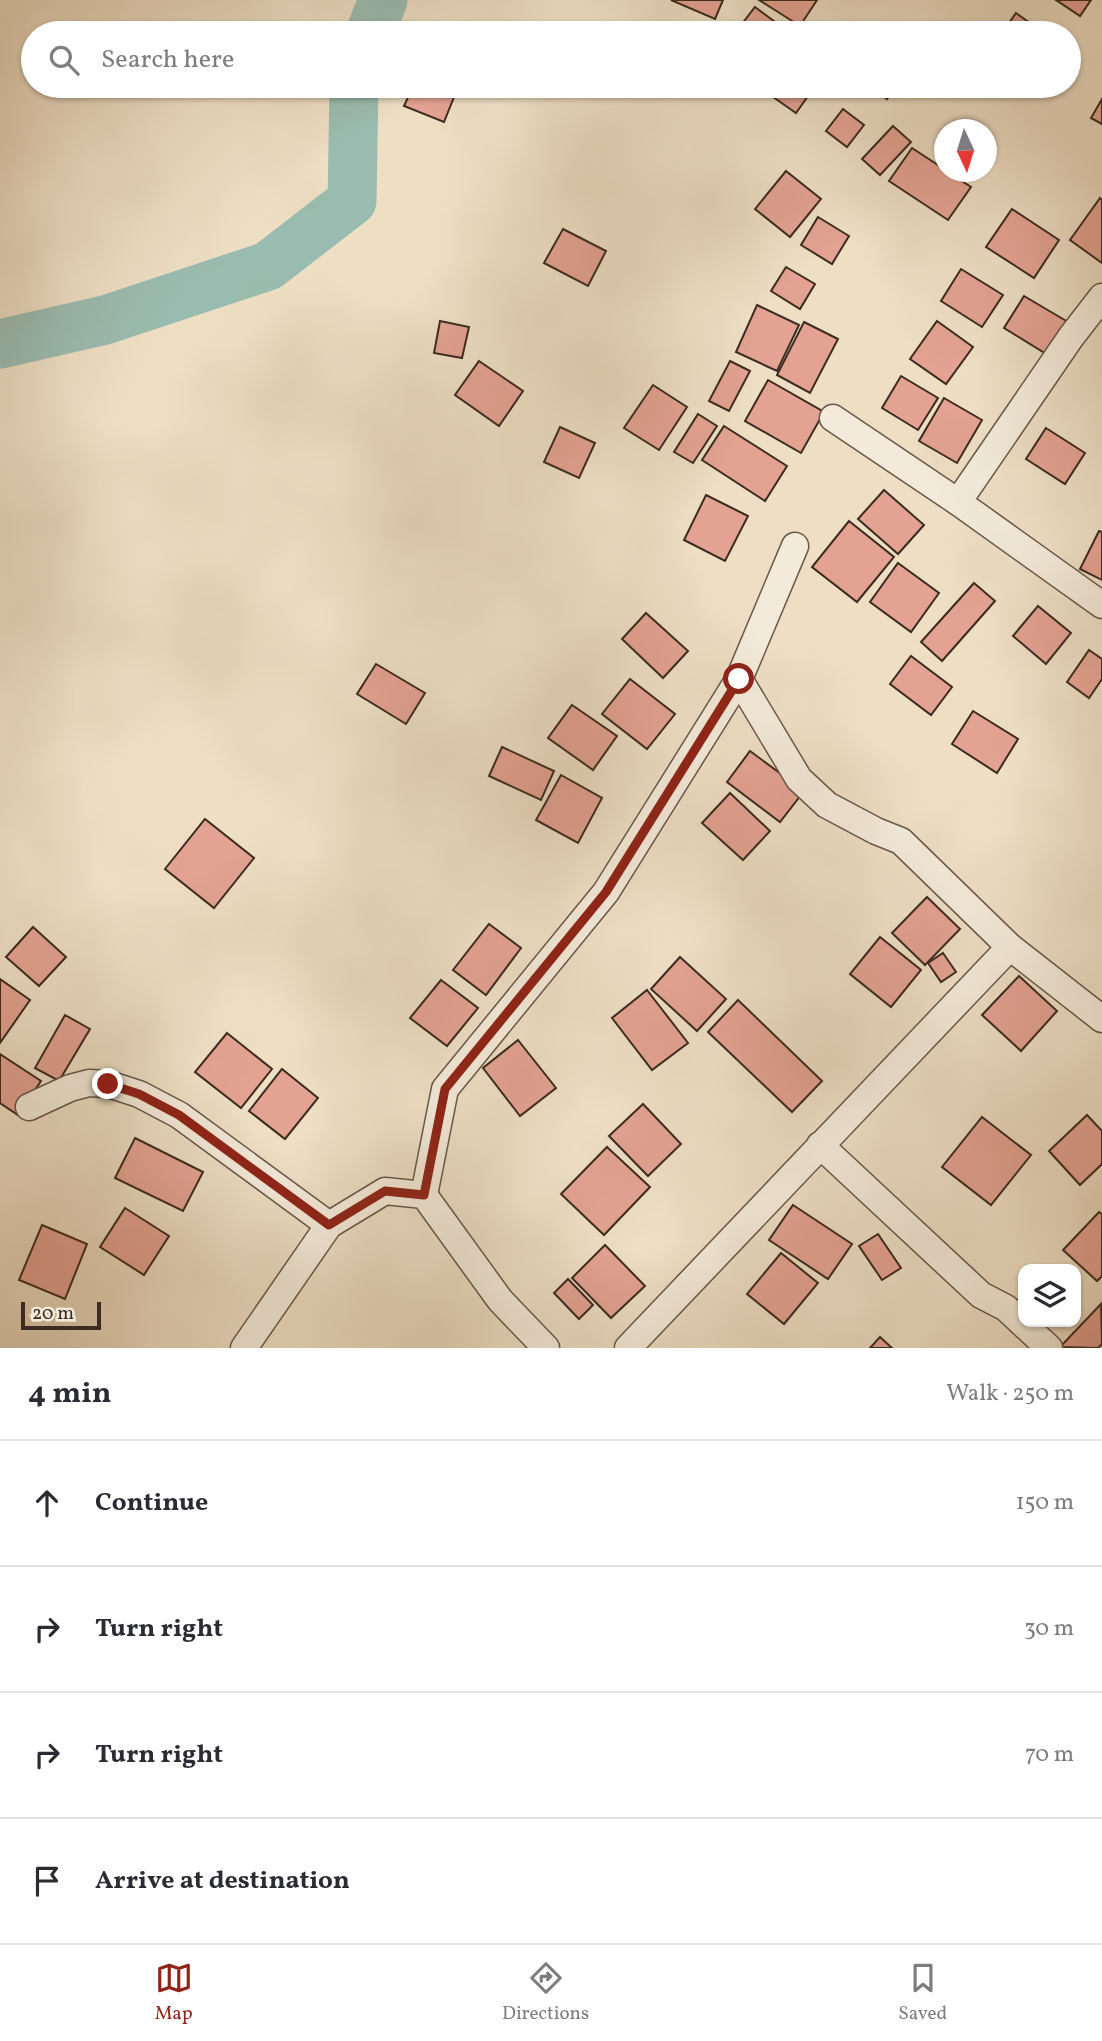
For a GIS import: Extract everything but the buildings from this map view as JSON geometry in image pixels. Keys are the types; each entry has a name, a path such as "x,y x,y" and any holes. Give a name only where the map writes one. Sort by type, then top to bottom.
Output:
{"street":[{"path":"958,502 1071,337 1102,297"},
{"path":"833,418 958,502 1102,605"},
{"path":"546,1348 500,1300 424,1195 445,1089 606,892 739,679 795,546"},
{"path":"739,679 799,779 827,805 901,841 1010,947 1102,1018"},
{"path":"628,1348 1010,947"},
{"path":"29,1107 70,1088 89,1083 108,1084 139,1094 179,1115 329,1225"},
{"path":"820,1145 981,1295 1006,1308 1049,1348"},
{"path":"244,1348 329,1225 385,1191 424,1195"}],"waterway":[{"path":"375,21 383,0"},
{"path":"0,344 105,320 268,266 352,201 354,98"}],"route":[{"path":"108,1084 139,1094 179,1115 329,1225 385,1191 424,1195 445,1089 606,892 739,679"}]}
